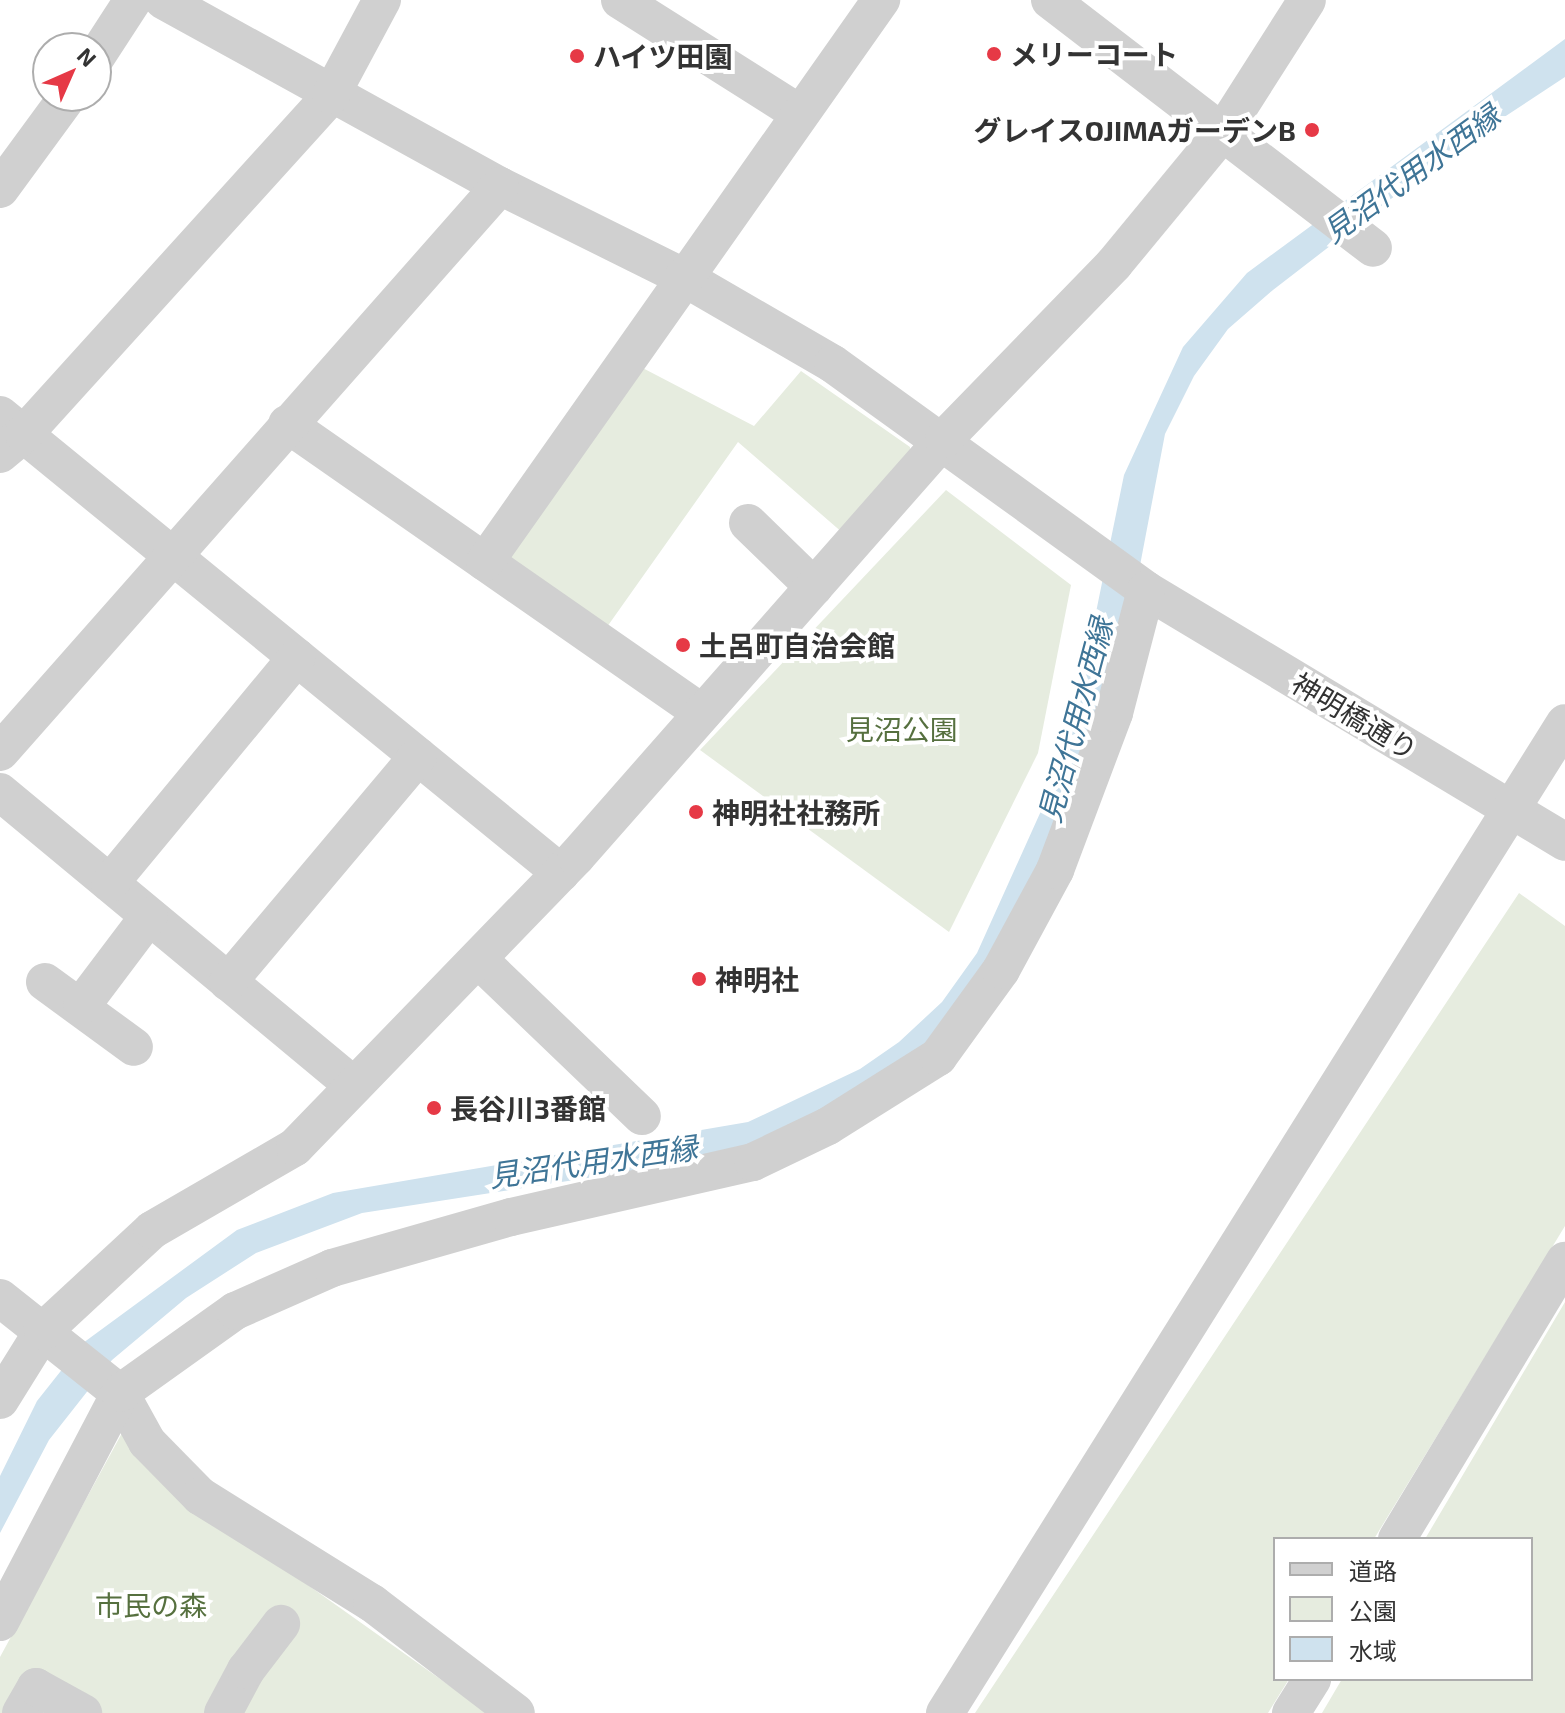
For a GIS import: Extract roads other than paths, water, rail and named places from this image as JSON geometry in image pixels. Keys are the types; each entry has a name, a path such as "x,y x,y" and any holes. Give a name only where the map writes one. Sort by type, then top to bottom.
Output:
{"street":[{"path":"112,32 133,0"},
{"name":"神明橋通り","path":"163,0 500,186 683,277 833,364 944,439 1146,590 1565,842"},
{"path":"382,0 331,95 8,434 172,555 561,873"},
{"path":"620,0 800,114"},
{"path":"485,562 881,0"},
{"path":"1050,0 1366,241"},
{"path":"0,1400 43,1331 152,1230 295,1147 561,873 944,439 1114,264 1223,132 1307,0"},
{"path":"0,189 56,112"},
{"path":"0,752 500,186"},
{"path":"287,424 702,713"},
{"path":"748,523 814,587"},
{"path":"0,1622 120,1393 235,1311 332,1268 525,1213 753,1162 828,1126 938,1057 1001,970 1055,870 1114,713 1146,590"},
{"path":"110,883 297,657"},
{"path":"945,1713 1565,723"},
{"path":"228,982 418,756"},
{"path":"0,792 354,1086"},
{"path":"82,1005 149,916"},
{"path":"478,959 642,1116"},
{"path":"45,982 82,1005 134,1047"},
{"path":"1398,1537 1565,1261"},
{"path":"0,1298 120,1393 147,1442 200,1496 372,1603 516,1713"},
{"path":"223,1713 246,1670 281,1624"},
{"path":"1291,1713 1311,1681"},
{"path":"21,1713 36,1687 83,1713"}],"water":[{"name":"見沼代用水西縁","path":"1565,39 1565,77 1457,148 1273,290 1228,329 1194,376 1165,434 1130,618 1108,699 1001,958 907,1066 749,1146 652,1168 362,1213 256,1253 186,1298 112,1360 49,1440 0,1533 0,1476 37,1401 83,1343 237,1230 333,1193 748,1122 860,1069 899,1042 942,1002 977,953 1050,791 1073,725 1124,475 1183,347 1247,273"}],"place":[{"name":"メリーコート","path":"994,54"},
{"name":"ハイツ田園","path":"577,56"},
{"name":"グレイスOJIMAガーデンB","path":"1312,130"},
{"name":"土呂町自治会館","path":"683,645"},
{"name":"神明社社務所","path":"696,812"},
{"name":"神明社","path":"699,979"},
{"name":"長谷川3番館","path":"434,1108"}],"park label":[{"name":"見沼公園","path":"902,729"},
{"name":"市民の森","path":"151,1605"}]}
